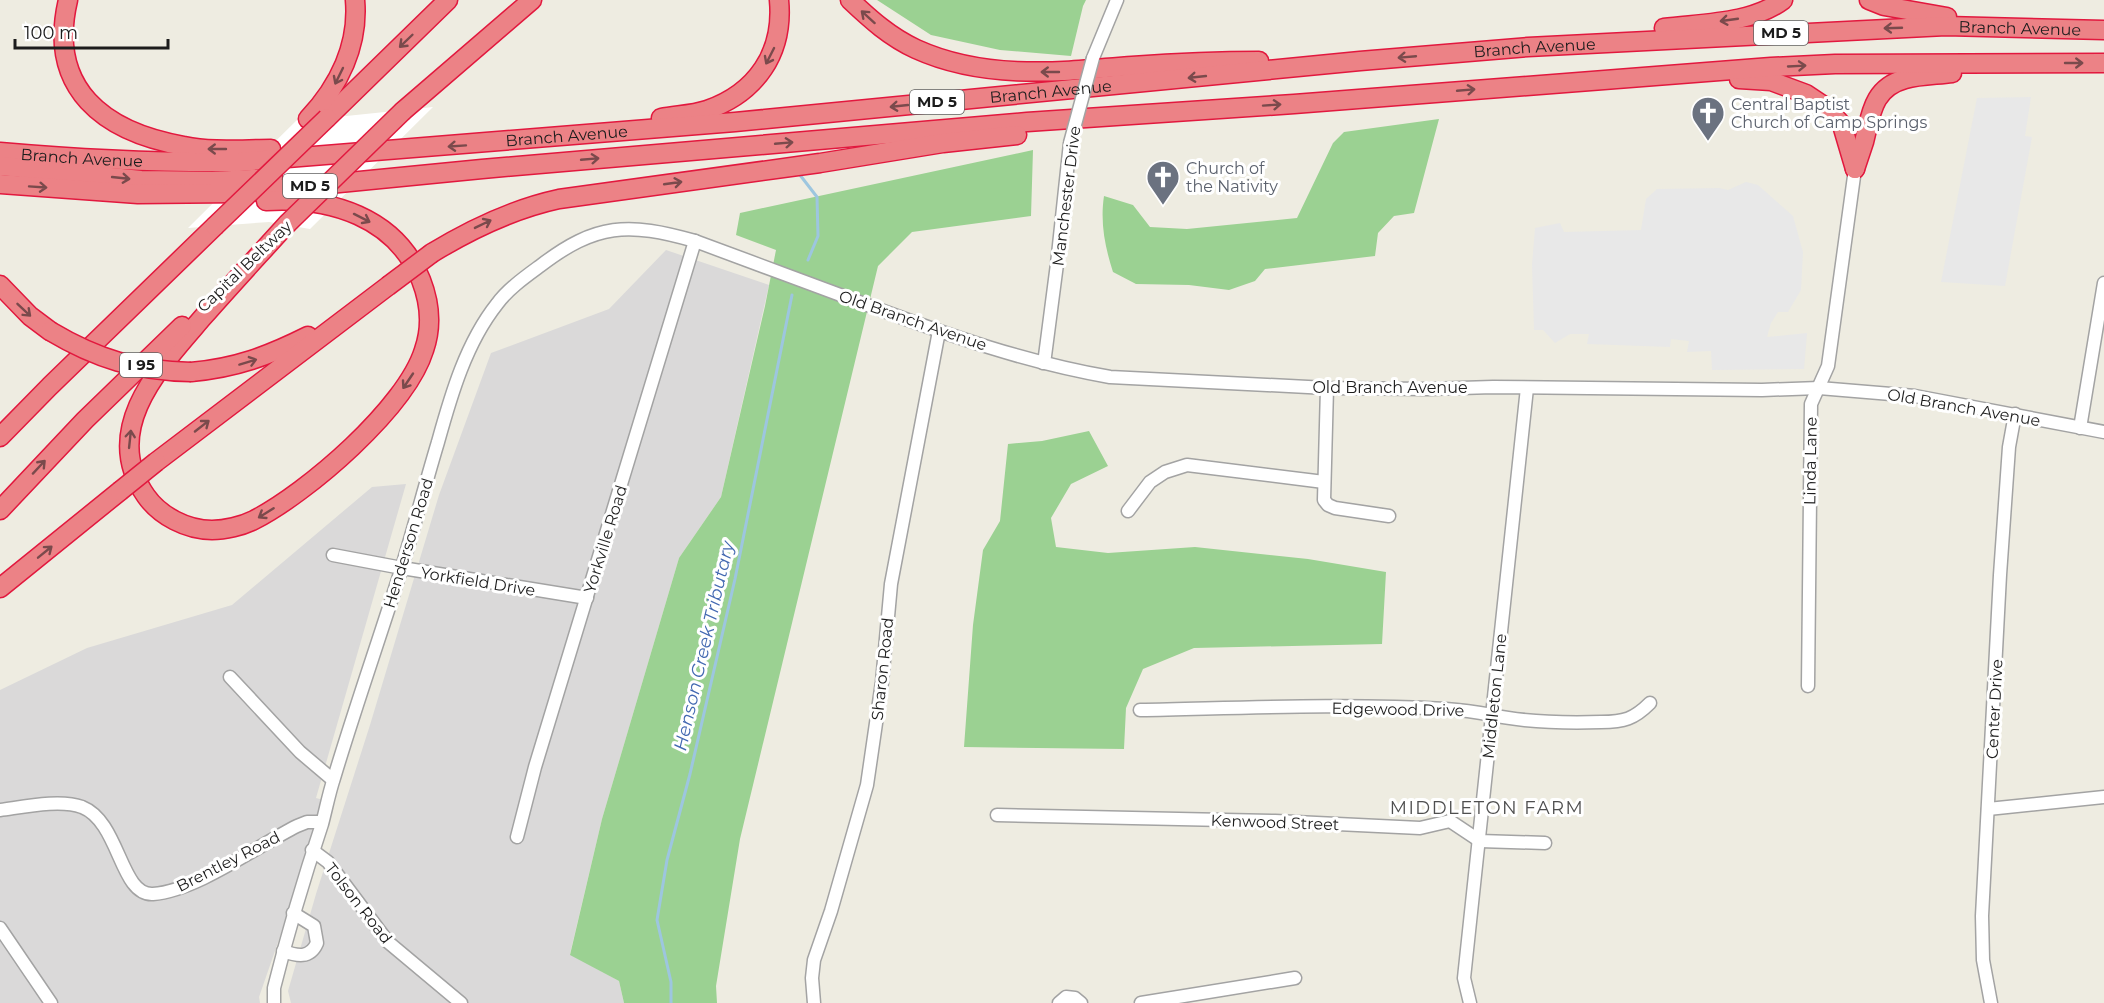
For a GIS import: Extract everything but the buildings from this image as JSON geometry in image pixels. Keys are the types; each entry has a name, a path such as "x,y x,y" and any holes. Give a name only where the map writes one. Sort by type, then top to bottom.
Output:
{"highway":[{"path":"68,0 63,32 70,70 78,89 100,113 116,125 174,144 203,149 402,150"},
{"path":"0,437 209,227 323,103 343,69 356,28 355,0"},
{"path":"209,227 327,118 448,0"},
{"name":"Capital Beltway","path":"0,510 85,420 517,0"},
{"path":"403,111 532,0"},
{"path":"513,142 704,111 731,99 759,75 770,59 780,28 779,0"},
{"path":"850,0 871,20 914,48 959,64 986,69 1058,72 1208,61 1360,61"},
{"path":"1528,47 1741,18 1784,0"},
{"path":"1869,0 1884,6 1921,14 2035,29"},
{"name":"Branch Avenue","path":"0,152 78,159 184,163 239,162 513,142 1528,47 1946,26 2104,30"},
{"path":"1854,169 1870,112 1877,98 1888,87 1904,79 2044,63"},
{"name":"Branch Avenue","path":"0,184 150,194 237,193 482,169 1028,122 1835,64 2104,63"},
{"path":"1613,80 1630,84 1737,79 1771,81 1806,94 1827,108 1842,125 1854,169"},
{"path":"0,588 156,462 432,253 494,219 533,205 560,199 820,163 943,143 1193,111"},
{"path":"0,166 141,180 203,181 482,169"},
{"path":"76,189 138,198 184,201 299,201 332,206 371,222 399,243 411,258 426,293 429,312 428,331 425,349 418,366 392,404 367,432 309,483 254,520 240,526 220,529 198,528 171,518 159,510 140,488 132,470 129,454 134,417 148,387 169,357 287,224"},
{"path":"0,285 30,316 50,331 80,348 118,363 143,369 191,372 220,369 277,352 308,336 388,286"}],"street":[{"name":"Manchester Drive","path":"1042,363 1045,356 1058,264 1070,143 1093,58 1117,0"},
{"name":"Linda Lane","path":"1808,686 1811,404 1828,366 1854,169"},
{"name":"Henderson Road","path":"274,1003 274,988 293,913 333,780 402,568 450,401 482,325 499,302 550,258 585,238 612,229 637,228 660,231 695,241"},
{"name":"Old Branch Avenue","path":"695,241 939,331 1076,372 1119,378 1327,388 1428,390 1819,388 1915,396 2104,432"},
{"name":"Yorkville Road","path":"517,837 535,767 695,241"},
{"path":"2080,428 2104,283"},
{"name":"Sharon Road","path":"814,1003 812,978 814,960 831,911 867,785 882,682 891,584 939,331"},
{"path":"1327,388 1324,500 1335,508 1389,516"},
{"name":"Middleton Lane","path":"1470,1003 1464,978 1527,388"},
{"name":"Center Drive","path":"1991,1003 1983,960 1982,936 2000,575 2010,447 2015,414"},
{"path":"1128,511 1150,482 1165,472 1187,465 1324,482"},
{"name":"Yorkfield Drive","path":"333,555 587,598"},
{"path":"230,677 300,752 333,780"},
{"name":"Edgewood Drive","path":"1140,710 1356,706 1445,708 1492,715 1603,722 1634,718 1650,703"},
{"path":"1988,809 2104,797"},
{"name":"Brentley Road","path":"0,810 70,804 88,810 103,823 128,877 134,885 150,894 176,890 297,826 307,822 322,822"},
{"name":"Kenwood Street","path":"997,815 1264,821 1420,828 1450,821 1480,841"},
{"path":"1480,841 1545,843"},
{"name":"Tolson Road","path":"312,850 328,862 388,942 461,1003"},
{"path":"283,951 301,956 310,953 317,943 314,926 293,913"},
{"path":"0,928 51,1003"},
{"path":"1141,1003 1295,978"},
{"path":"1059,1003 1066,997 1075,998 1081,1003"}],"shaded area":[{"path":"2031,97 2025,136 2032,137 2005,286 1941,282 1977,98"},
{"path":"1746,182 1758,185 1793,216 1803,252 1801,290 1788,312 1778,312 1771,323 1767,337 1807,333 1804,369 1712,370 1711,351 1687,352 1689,341 1671,339 1670,347 1587,344 1589,334 1570,334 1555,343 1543,330 1534,330 1532,265 1535,228 1560,223 1564,232 1641,230 1646,199 1657,189 1719,188 1728,190"},
{"path":"666,250 769,285 721,497 679,558 602,819 570,954 619,981 624,1003 291,1003 288,991 316,894 370,725 439,495 491,353 609,309"},
{"path":"406,484 316,798 327,801 259,997 260,1003 0,1003 0,690 87,648 232,605 372,487"}],"green space":[{"path":"877,0 1086,0 1071,56 1000,50 931,35"},
{"path":"1439,119 1414,213 1394,216 1378,233 1375,256 1265,269 1255,281 1229,290 1189,285 1136,284 1113,272 1104,235 1104,196 1133,205 1150,227 1187,229 1297,218 1333,143 1344,132"},
{"path":"1033,150 1031,216 912,232 878,266 740,839 716,986 717,1003 624,1003 619,981 570,955 602,819 679,558 721,497 765,306 776,250 736,235 740,213"},
{"path":"1089,431 1108,466 1071,484 1051,518 1056,547 1108,553 1195,547 1308,559 1386,572 1382,644 1194,648 1143,669 1126,708 1124,749 964,747 973,625 983,550 1000,521 1008,444 1042,441"}],"pier":[{"path":"433,107 310,229 269,222 188,228 299,118 327,118"}],"waterway":[{"name":"Henson Creek Tributary","path":"800,175 817,197 818,236 808,260"},
{"name":"Henson Creek Tributary","path":"671,1003 671,982 657,920 667,860 690,774 735,579 792,295"}],"place":[{"name":"Central Baptist Church of Camp Springs","path":"1708,142"},
{"name":"Church of the Nativity","path":"1163,206"}],"district":[{"name":"MIDDLETON FARM","path":"1487,808"}]}
